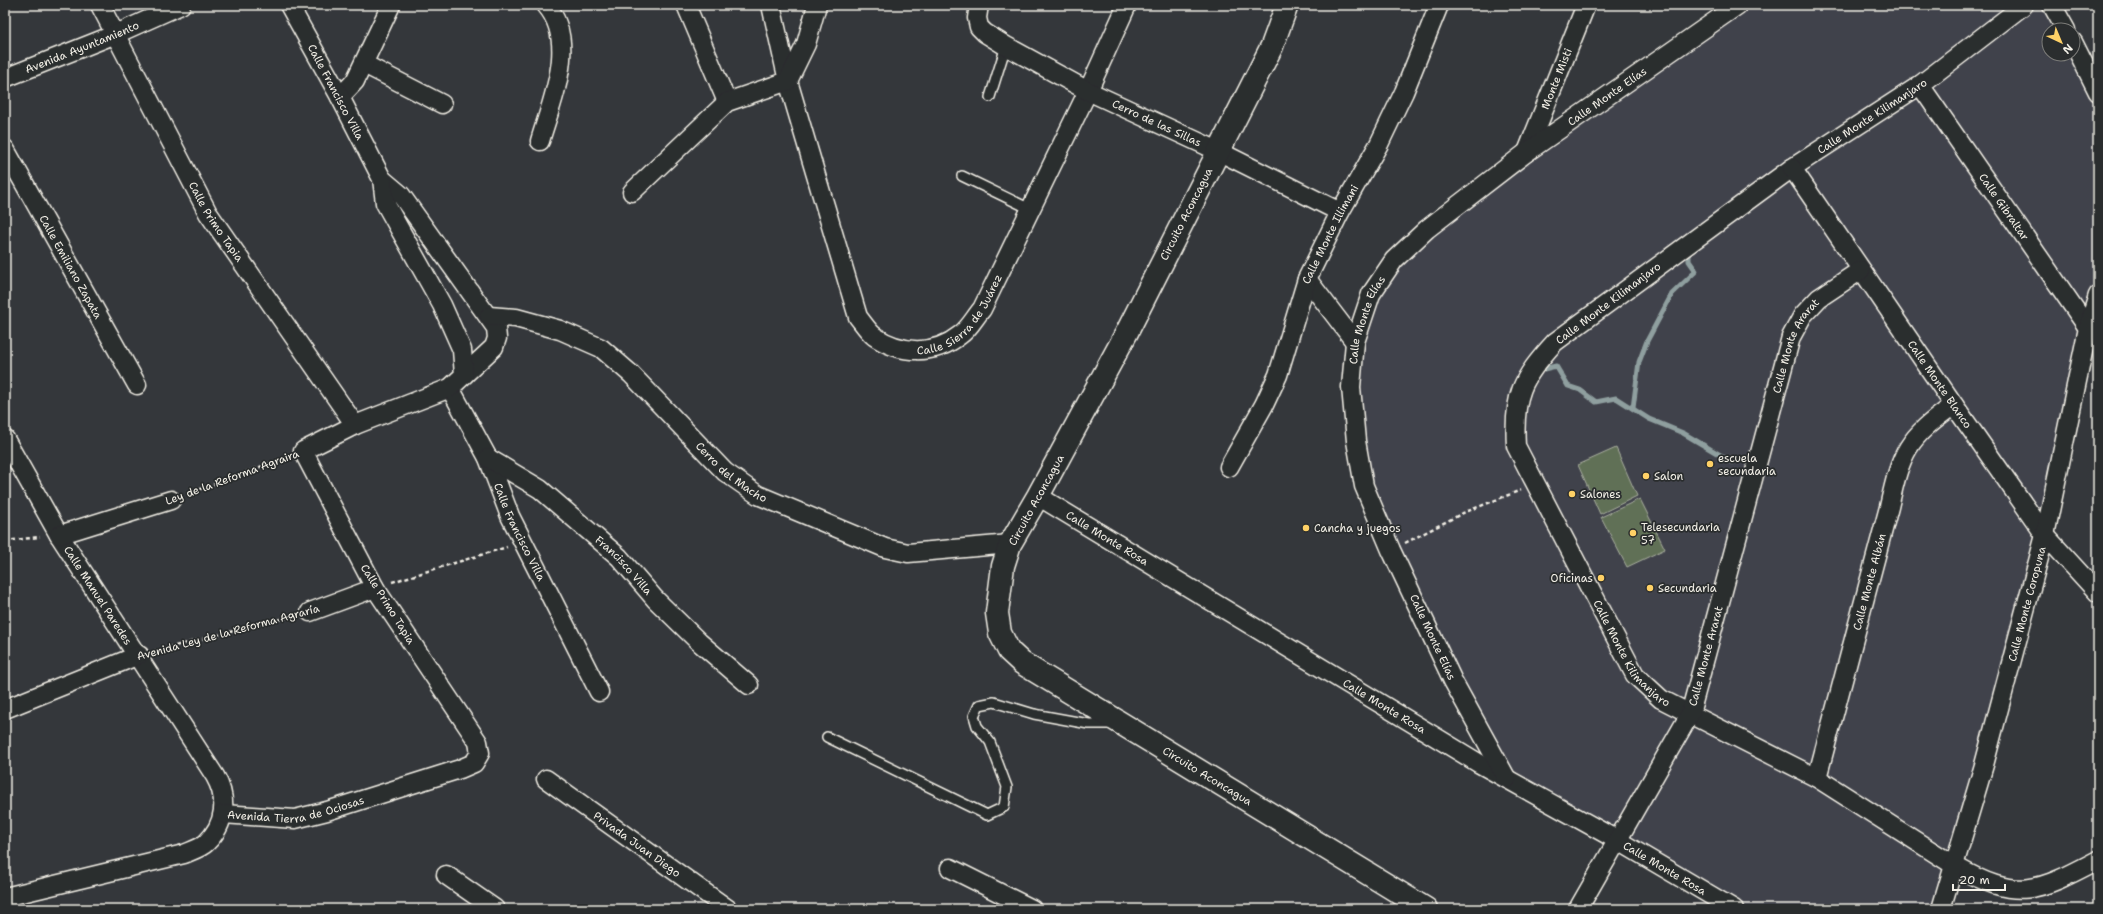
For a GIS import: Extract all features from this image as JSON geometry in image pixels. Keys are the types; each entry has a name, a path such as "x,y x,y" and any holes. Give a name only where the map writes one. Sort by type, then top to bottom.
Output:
{"street":[{"name":"Calle Primo Tapia","path":"100,5 208,213 355,425"},
{"name":"Avenida Ayuntamiento","path":"5,78 116,34 180,5"},
{"name":"Calle Francisco Villa","path":"289,5 340,97 382,179 385,203 442,306 462,350 464,375"},
{"path":"340,97 355,81 391,5"},
{"path":"540,141 560,70 561,41 552,12 546,5"},
{"path":"686,5 727,102"},
{"name":"Calle Sierra de Juárez","path":"771,5 788,81 858,317 872,335 895,348 913,351 937,348 961,335 982,308 1088,91 1127,5"},
{"path":"632,192 727,102 788,81 806,44 817,5"},
{"name":"Cerro de las Sillas","path":"979,5 977,18 979,27 1006,46 1088,91 1218,151 1340,212"},
{"name":"Circuito Aconcagua","path":"1287,5 1272,46 1126,334 1038,496 1010,544 1003,566 997,613 1000,633 1009,651 1022,663 1426,909"},
{"name":"Calle Monte Illimani","path":"1229,467 1264,406 1278,375 1307,279 1340,212 1379,144 1404,92 1438,5"},
{"name":"Monte Misti","path":"1526,152 1586,5"},
{"name":"Calle Monte Elías","path":"1507,779 1453,682 1391,550 1364,486 1356,441 1351,387 1355,342 1371,294 1394,260 1427,229 1526,152 1738,5"},
{"name":"Calle Monte Kilimanjaro","path":"2024,5 1920,85 1792,168 1555,342 1534,365 1520,392 1514,416 1516,446 1635,675 1661,700 1817,778 1955,866 1992,885 2017,890 2037,888 2056,882 2098,860"},
{"path":"2052,5 2062,22"},
{"path":"2081,58 2098,92"},
{"path":"364,64 442,104"},
{"name":"Calle Gibraltar","path":"1920,85 2088,328"},
{"name":"Calle Emiliano Zapata","path":"5,149 137,385"},
{"name":"Calle Monte Blanco","path":"1792,168 1954,405 2045,534 2098,593"},
{"name":"Calle Francisco Villa","path":"382,179 401,195 489,316 496,328 497,338 494,347 450,388 488,458 510,516 600,692"},
{"name":"Calle Monte Ararat","path":"1578,909 1690,714 1791,337 1803,315 1820,298 1861,270"},
{"path":"1307,279 1355,342"},
{"name":"Calle Monte Coropuna","path":"1941,909 1955,866 2045,534 2088,328 2098,295"},
{"name":"Cerro del Macho","path":"489,316 516,318 560,330 601,348 631,374 725,472 758,495 885,548 908,554 1010,544"},
{"name":"Ley de la Reforma Agraira","path":"303,451 355,425 450,388"},
{"name":"Calle Monte Albán","path":"1817,778 1889,507 1897,469 1908,446 1919,432 1954,405"},
{"name":"Calle Manuel Paredes","path":"5,439 59,535 138,655 222,788 223,814"},
{"name":"Calle Primo Tapia","path":"303,451 375,588 478,742 480,753"},
{"name":"Francisco Villa","path":"488,458 540,489 613,552 655,599 693,637 749,684"},
{"name":"Calle Monte Rosa","path":"1038,496 1174,580 1507,779 1617,840 1734,909"},
{"name":"Ley de la Reforma Agraira","path":"59,535 171,500"},
{"name":"Avenida Ley de la Reforma Agraría","path":"310,612 375,588"},
{"name":"Avenida Ley de la Reforma Agraría","path":"5,709 138,655"},
{"name":"Avenida Tierra de Ociosas","path":"5,897 184,854 205,844 218,829 223,814 295,819 327,811 460,769 474,763 480,753"},
{"name":"Privada Juan Diego","path":"546,779 728,909"},
{"path":"950,868 1032,909"},
{"path":"446,875 495,909"}],"lane":[{"path":"990,96 1006,46"},
{"path":"962,176 1030,209"},
{"path":"827,737 987,816 1004,807 1007,787 990,742 975,721 974,716 979,705 994,702 1034,714 1089,724 1121,724"}],"path":[{"name":"Ley de la Reforma Agraira","path":"171,500 303,451"},
{"path":"1391,550 1463,513 1536,484"},
{"path":"5,541 59,535"},
{"path":"375,588 416,573 523,542"},
{"name":"Avenida Ley de la Reforma Agraría","path":"138,655 310,612"}],"shaded area":[{"name":"escuela secundaria","path":"1738,5 2052,5 2062,22 2041,22 2041,62 2078,62 2098,92 2098,295 1941,909 1713,909 1507,779 1364,486 1355,342 1394,260"}],"green space":[{"name":"Telesecundaria 57","path":"1616,448 1637,496 1600,514 1578,465"},
{"name":"Telesecundaria 57","path":"1640,499 1665,549 1627,567 1601,517"}],"waterway":[{"path":"1633,408 1639,362 1647,341 1672,294 1696,271 1689,261 1689,252"},
{"path":"1544,369 1556,366 1568,386 1580,390 1596,402 1616,398 1649,419 1683,433 1732,462"}],"place":[{"name":"escuela secundaria","path":"1710,464"},
{"name":"Salon","path":"1646,476"},
{"name":"Salones","path":"1572,494"},
{"name":"Cancha y juegos","path":"1306,528"},
{"name":"Telesecundaria 57","path":"1633,533"},
{"name":"Oficinas","path":"1601,578"},
{"name":"Secundaria","path":"1650,588"}]}
